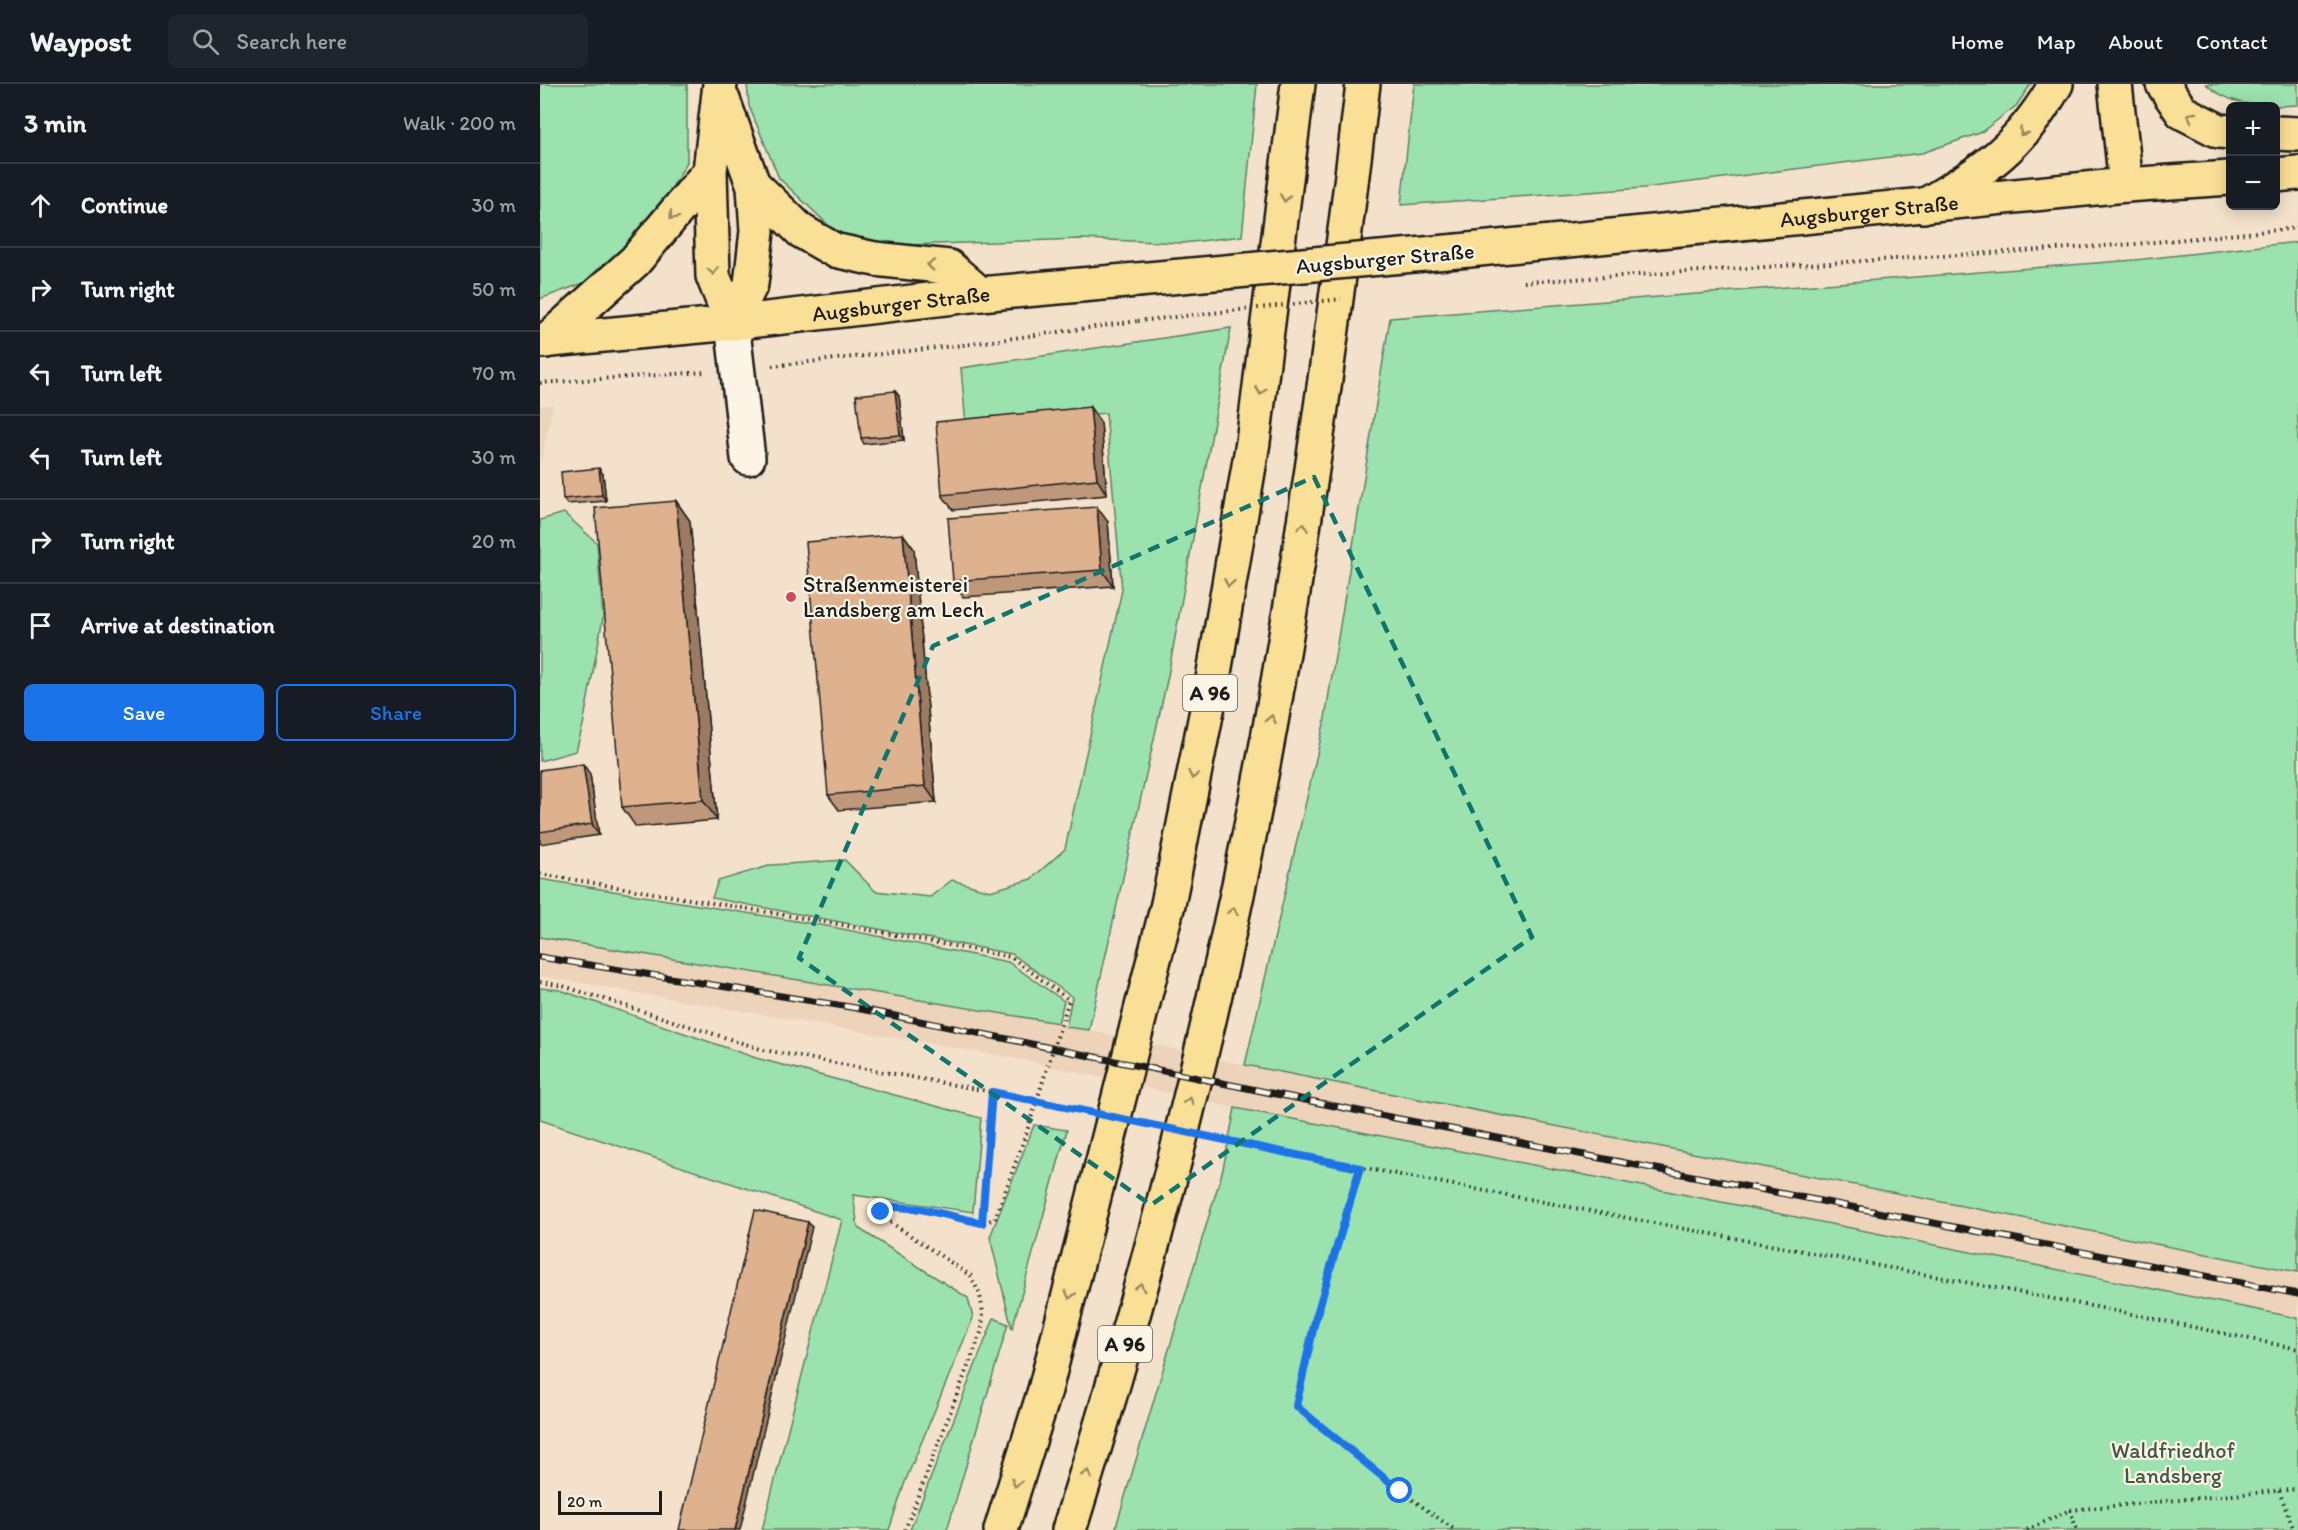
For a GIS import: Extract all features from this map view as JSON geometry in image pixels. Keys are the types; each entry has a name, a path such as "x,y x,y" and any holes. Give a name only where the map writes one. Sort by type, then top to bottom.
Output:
{"main road":[{"path":"1291,84 1292,140"},
{"name":"A 96","path":"1001,1530 1045,1390 1167,904 1212,685 1253,442 1298,84"},
{"name":"A 96","path":"1069,1530 1106,1413 1176,1158 1232,915 1276,696 1314,453 1363,84"},
{"path":"1924,206 1976,175 2016,142 2056,84"},
{"path":"2115,84 2126,185"},
{"path":"2163,84 2182,112 2219,131 2226,132"},
{"path":"720,88 711,171 713,276 732,323"},
{"path":"720,88 754,185 757,231 751,284 732,323"},
{"path":"2280,133 2298,134"},
{"path":"543,341 635,261 711,171"},
{"path":"2280,175 2298,173"},
{"name":"Augsburger Straße","path":"543,341 732,323 980,294 1469,250 2126,185 2226,178"},
{"path":"754,185 801,231 834,250 875,259 949,267 980,294"}],"lane":[{"path":"732,323 748,458"}],"path":[{"path":"1514,282 2135,244 2298,228"},
{"path":"540,382 737,369 963,345 1138,321 1349,298"},
{"path":"540,874 832,923 1011,957 1069,1000 1026,1134 995,1219 982,1223 921,1209 885,1206 881,1212 884,1218 971,1276 980,1295 983,1312 982,1330 905,1530"},
{"path":"540,982 563,986 764,1050 998,1093 1360,1168 2112,1310 2298,1349"},
{"path":"982,1223 992,1092"},
{"path":"1360,1168 1315,1321 1296,1406 1400,1491 1455,1530"},
{"path":"2026,1530 2070,1510 2298,1489"},
{"path":"2279,1491 2294,1530"},
{"path":"2070,1510 2077,1530"}],"highlighted area":[{"path":"1314,477 1532,937 1151,1205 799,958 933,646"}],"shaded area":[{"path":"553,405 540,467 540,406"},
{"path":"540,937 857,985 1058,1023 1245,1065 2298,1272 2298,1318 1627,1183 1235,1108 1019,1059 540,976"}],"green space":[{"path":"540,84 687,84 687,162 655,216 603,276 540,299"},
{"path":"747,84 1257,84 1242,236 1183,243 1081,239 875,246 842,238 779,178 749,106"},
{"path":"1414,84 2031,84 2016,106 1980,133 1922,153 1644,188 1401,205"},
{"path":"2206,84 2298,84 2298,105 2280,106 2280,102 2241,102 2216,92"},
{"path":"2298,242 2298,1272 1245,1065 1324,724 1390,318 2135,260"},
{"path":"1231,328 1168,676 1089,1030 1066,1027 1072,997 1012,954 712,898 718,881 772,865 845,860 875,891 930,897 952,880 990,891 1031,879 1065,849 1122,590 1106,413 966,426 961,368"},
{"path":"564,513 597,543 603,618 576,751 540,761 540,520"},
{"path":"540,879 832,927 1008,962 1064,1001 1058,1023 540,937"},
{"path":"540,988 560,990 756,1058 981,1118 973,1212 853,1195 858,1228 968,1298 973,1318 905,1482 889,1530 762,1530 842,1220 540,1120"},
{"name":"Waldfriedhof Landsberg","path":"1235,1108 1627,1183 2298,1318 2298,1530 1115,1530 1223,1169"},
{"path":"1034,1125 1067,1130 1012,1329 990,1237"},
{"path":"994,1318 1008,1324 947,1530 910,1530"}],"building":[{"path":"895,391 900,435 861,438 856,395"},
{"path":"1090,407 1097,479 942,495 936,422"},
{"path":"599,468 602,495 563,499 561,472"},
{"path":"676,501 703,800 622,807 595,508"},
{"path":"1097,507 1102,570 953,581 948,518"},
{"path":"903,534 925,786 828,795 806,542"},
{"path":"583,764 592,824 540,832 540,770"},
{"path":"755,1210 808,1222 735,1530 679,1530"}],"railway":[{"path":"540,957 856,1008 1364,1112 2298,1294"}],"place":[{"name":"Straßenmeisterei Landsberg am Lech","path":"791,597"}],"route":[{"path":"881,1212 885,1206 921,1209 982,1223 988,1176 992,1092 1360,1168 1315,1321 1296,1406 1400,1491"}]}
